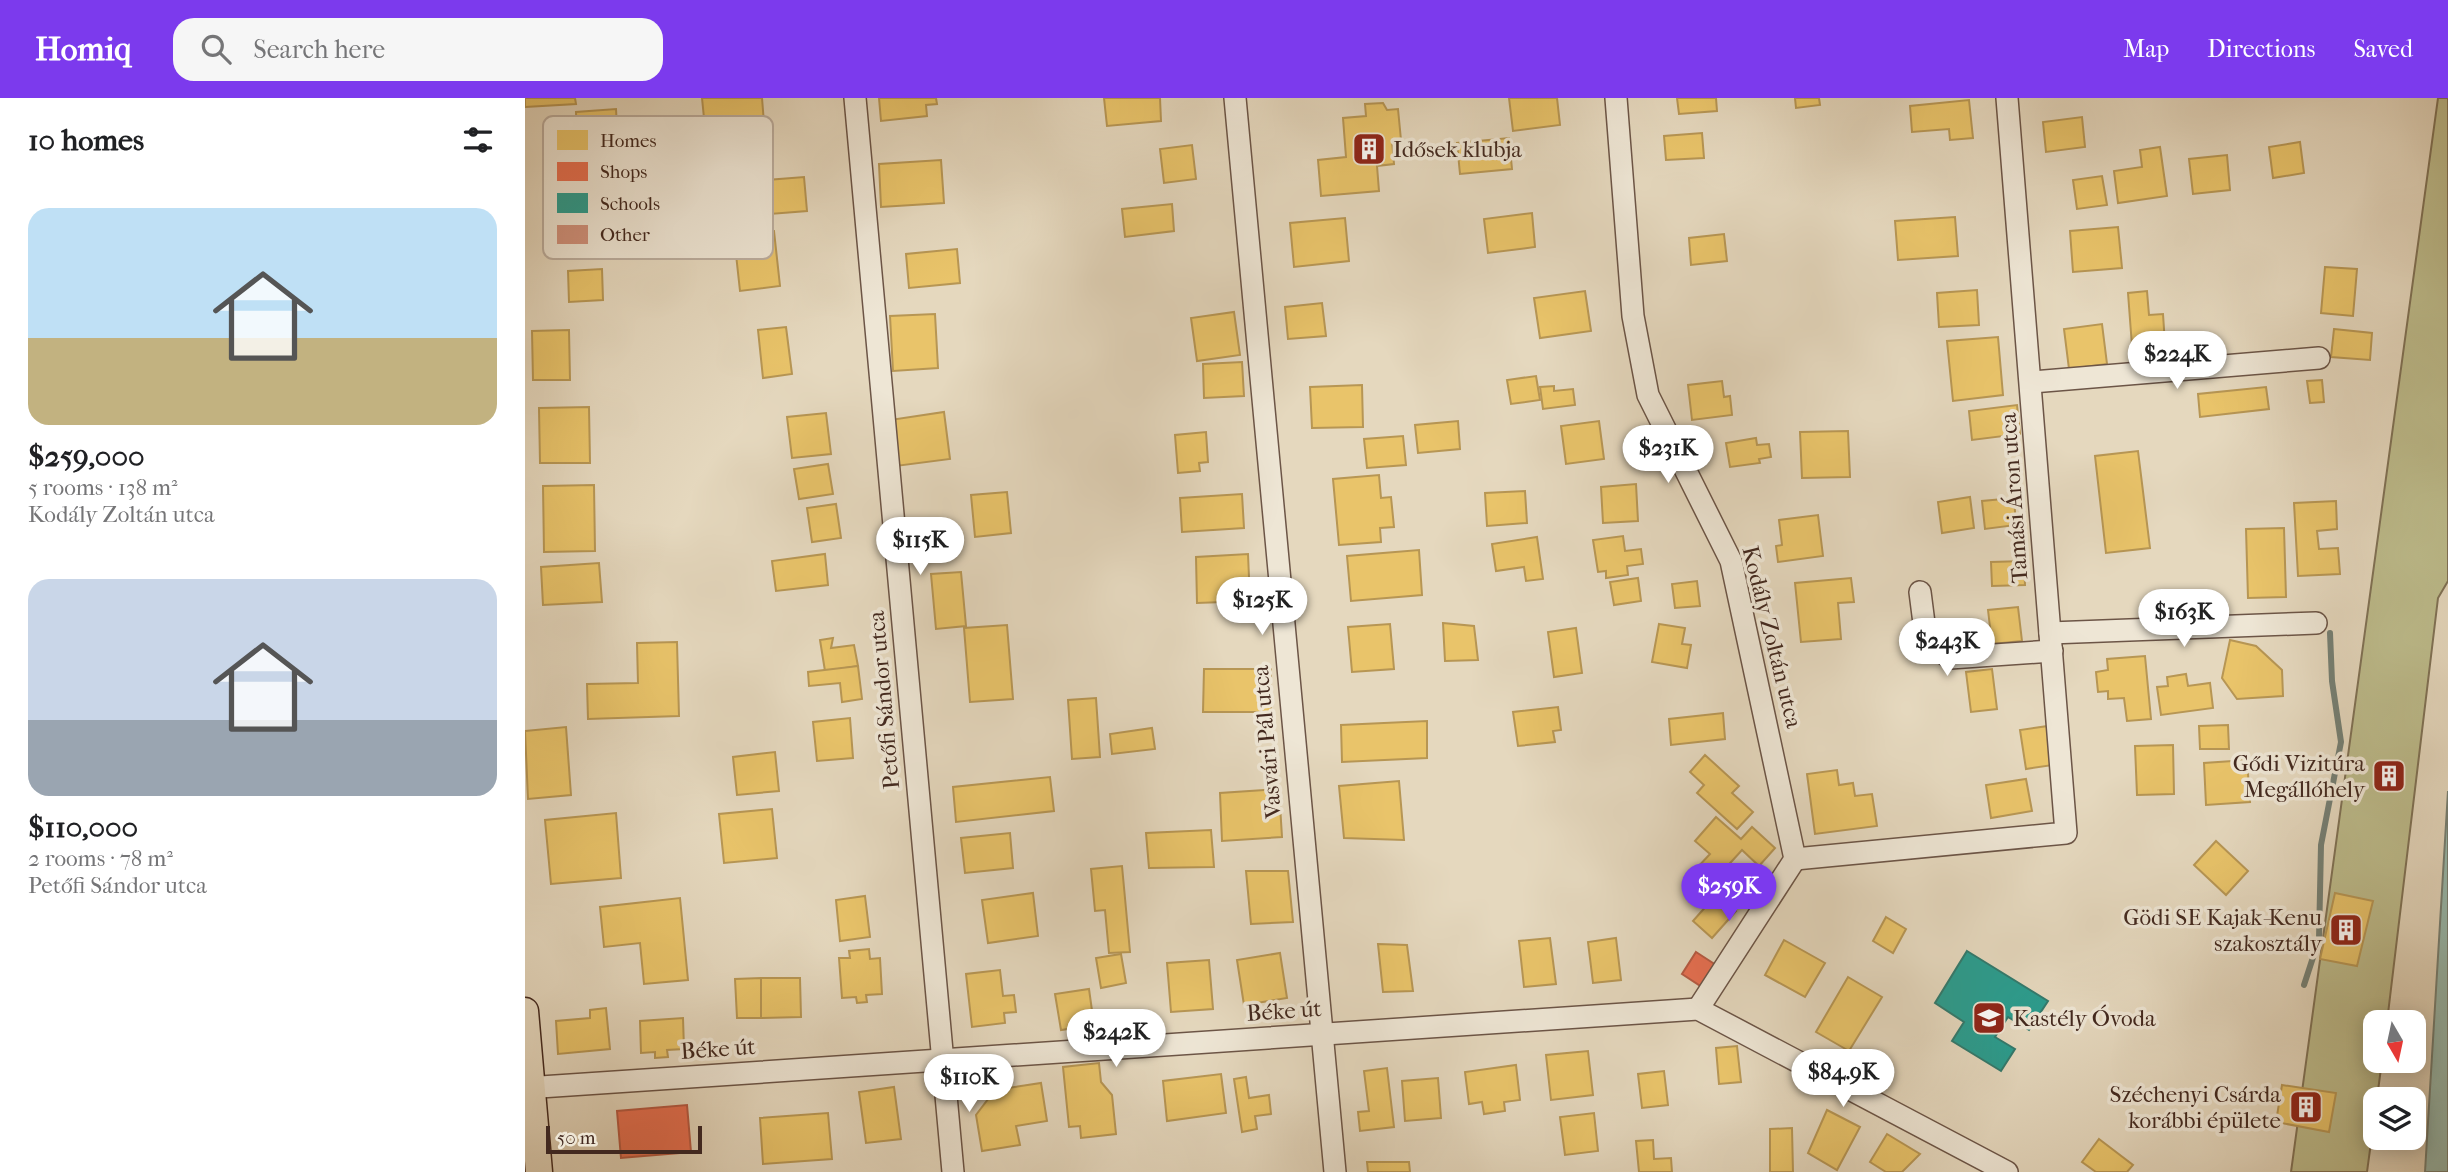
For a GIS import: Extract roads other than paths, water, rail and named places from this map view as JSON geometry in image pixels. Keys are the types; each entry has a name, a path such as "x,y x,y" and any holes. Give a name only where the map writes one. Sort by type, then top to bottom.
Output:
{"main road":[{"path":"525,1011 528,1088 539,1172"}],"street":[{"name":"Petőfi Sándor utca","path":"855,98 953,1172"},
{"name":"Vasvári Pál utca","path":"1235,98 1320,1034 1335,1172"},
{"name":"Kodály Zoltán utca","path":"1616,98 1633,316 1648,395 1731,561 1795,859"},
{"name":"Tamási Áron utca","path":"1795,859 2066,833 2032,382 2007,98"},
{"path":"2032,382 2319,358"},
{"path":"1920,592 1926,639 1950,657 2051,642 2316,623"},
{"path":"1795,859 1698,1009 2007,1172"},
{"name":"Béke út","path":"528,1088 1698,1009"}],"water":[{"path":"2448,791 2448,1172 2425,1172"}],"waterway":[{"path":"2304,985 2319,939 2321,845 2341,742 2332,681 2330,633"}],"place":[{"name":"Idősek klubja","path":"1369,149"},
{"name":"Gődi Vizitúra Megállóhely","path":"2389,776"},
{"name":"Gödi SE Kajak-Kenu szakosztály","path":"2346,930"},
{"name":"Kastély Óvoda","path":"1989,1018"},
{"name":"Széchenyi Csárda korábbi épülete","path":"2306,1107"}]}
